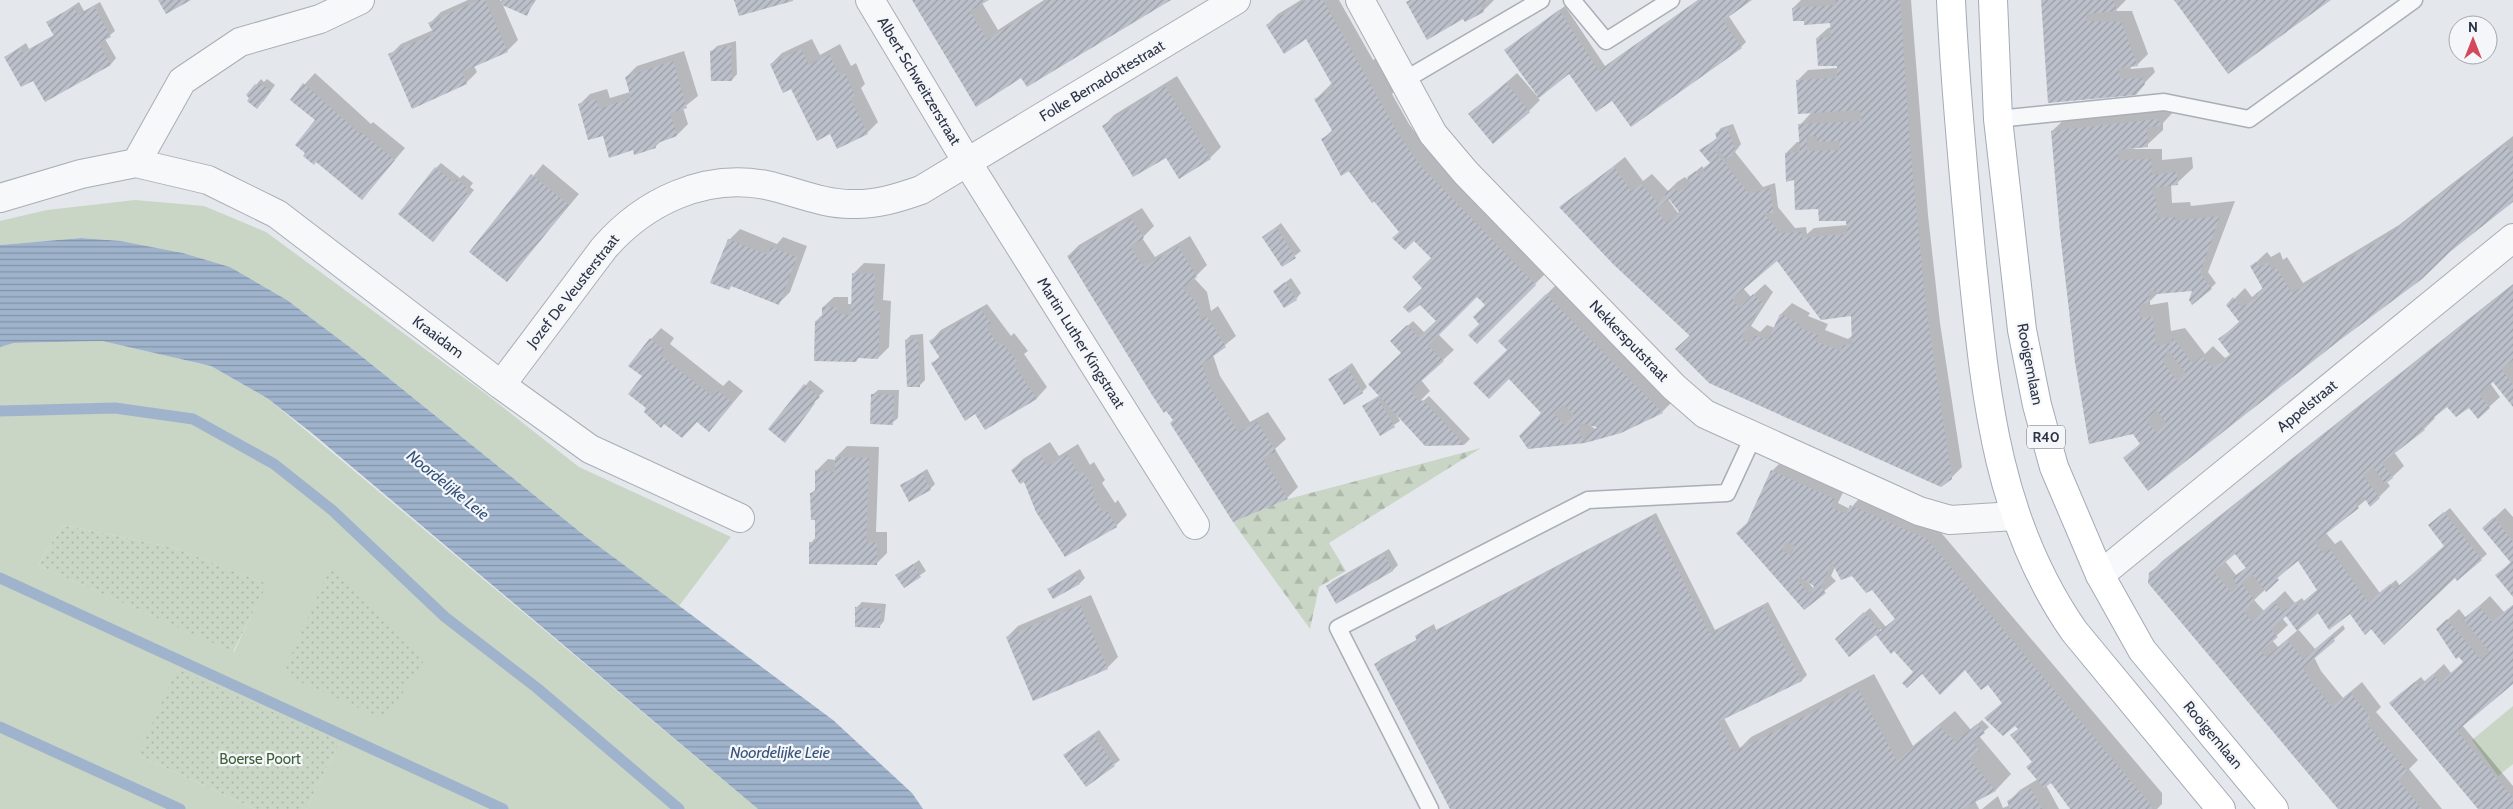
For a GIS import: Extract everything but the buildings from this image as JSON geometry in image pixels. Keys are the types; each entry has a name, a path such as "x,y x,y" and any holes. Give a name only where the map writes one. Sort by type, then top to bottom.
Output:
{"main road":[{"path":"1951,0 1955,86 1985,390 1996,450 2015,516 2041,577 2054,602 2074,631 2221,809"},
{"name":"Rooigemlaan","path":"1992,0 1998,119 2022,330 2037,405 2054,467 2100,575 2142,650 2274,809"}],"street":[{"path":"0,198 81,174 136,164 182,81 240,42 320,19 360,0"},
{"name":"Albert Schweitzerstraat","path":"870,0 967,162"},
{"name":"Folke Bernadottestraat","path":"967,162 1236,0"},
{"name":"Nekkersputstraat","path":"1360,0 1433,134 1466,173 1674,387 1705,414 1919,511 1950,520 2015,516"},
{"name":"Jozef De Veusterstraat","path":"501,385 604,248 624,227 660,202 683,192 710,185 738,183 765,185 826,201 849,204 873,204 897,199 921,190 967,162"},
{"name":"Martin Luther Kingstraat","path":"967,162 1196,525"},
{"name":"Kraaidam","path":"136,164 208,180 277,214 501,385 590,449 740,518"},
{"name":"Appelstraat","path":"2100,575 2513,238"}],"lane":[{"path":"1403,81 1541,0"},
{"path":"1572,0 1606,41 1671,0"},
{"path":"1998,119 2164,102 2249,119 2414,0"},
{"path":"1430,809 1338,628 1588,500 1727,493 1753,437"}],"green space":[{"path":"135,200 204,206 266,232 486,394 579,467 731,537 679,606 585,536 355,351 287,300 230,267 183,253 121,241 81,238 0,245 0,221 47,210"},
{"path":"102,341 211,366 267,398 758,809 306,809 340,742 138,755 255,809 0,809 0,347 14,343","holes":["63,525 175,548 266,584 234,652 38,565"]},
{"path":"1481,448 1329,543 1346,571 1319,587 1310,629 1233,522 1288,499"},
{"path":"63,525 175,548 267,584 233,652 38,565"},
{"path":"330,568 425,659 385,720 283,674"},
{"name":"Boerse Poort","path":"177,669 340,742 306,809 255,809 138,755"},
{"path":"2513,706 2513,764 2498,776 2472,740"}],"water":[{"name":"Noordelijke Leie","path":"81,238 121,241 183,253 230,267 287,300 355,351 585,536 833,720 912,793 923,809 758,809 313,434 267,398 211,366 102,341 14,343 0,347 0,245"}],"waterway":[{"path":"0,411 115,408 193,419 274,464 332,510 445,617 537,688 679,809"},
{"path":"0,578 503,809"},
{"path":"0,727 180,809"}]}
